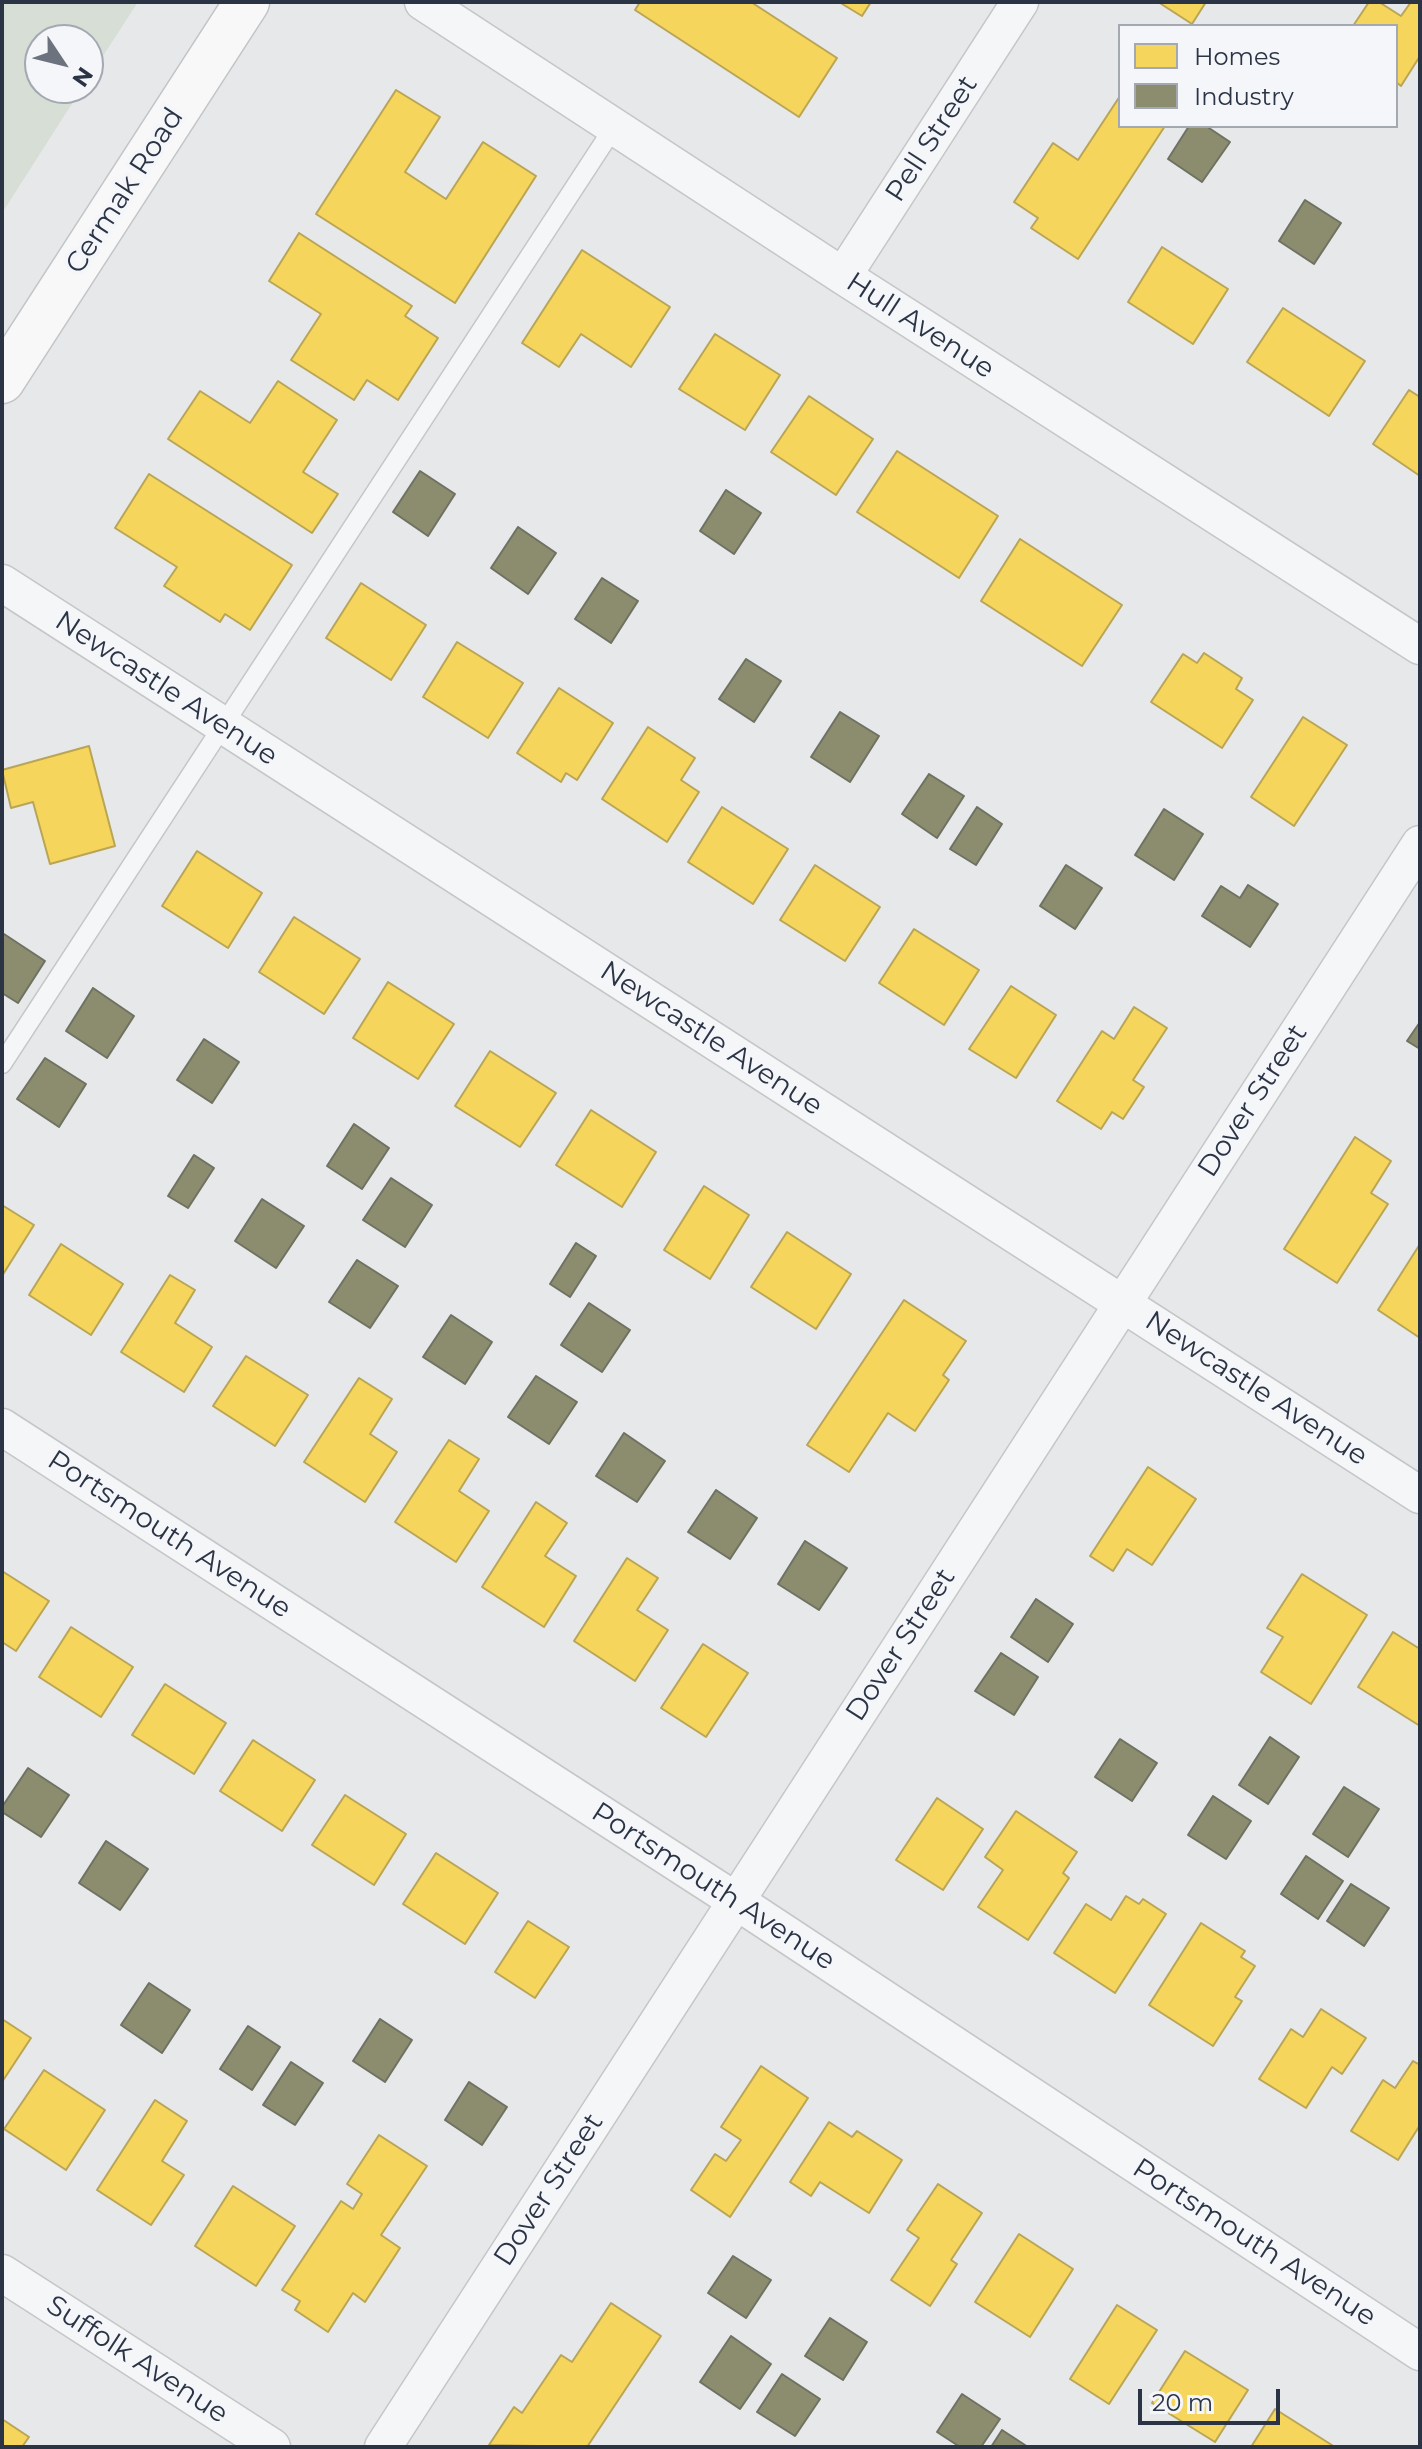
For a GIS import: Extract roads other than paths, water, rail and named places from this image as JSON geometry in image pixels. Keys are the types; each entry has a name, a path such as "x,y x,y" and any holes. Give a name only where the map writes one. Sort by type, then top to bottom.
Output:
{"main road":[{"name":"Cermak Road","path":"2,381 247,2"}],"street":[{"name":"Hull Avenue","path":"423,2 1420,646"},
{"name":"Pell Street","path":"843,276 1020,2"},
{"name":"Newcastle Avenue","path":"2,583 1420,1495"},
{"name":"Dover Street","path":"383,2447 1420,844"},
{"name":"Portsmouth Avenue","path":"2,1427 736,1901 1420,2352"},
{"name":"Suffolk Avenue","path":"2,2273 272,2447"}],"lane":[{"path":"2,1064 614,127"}]}
